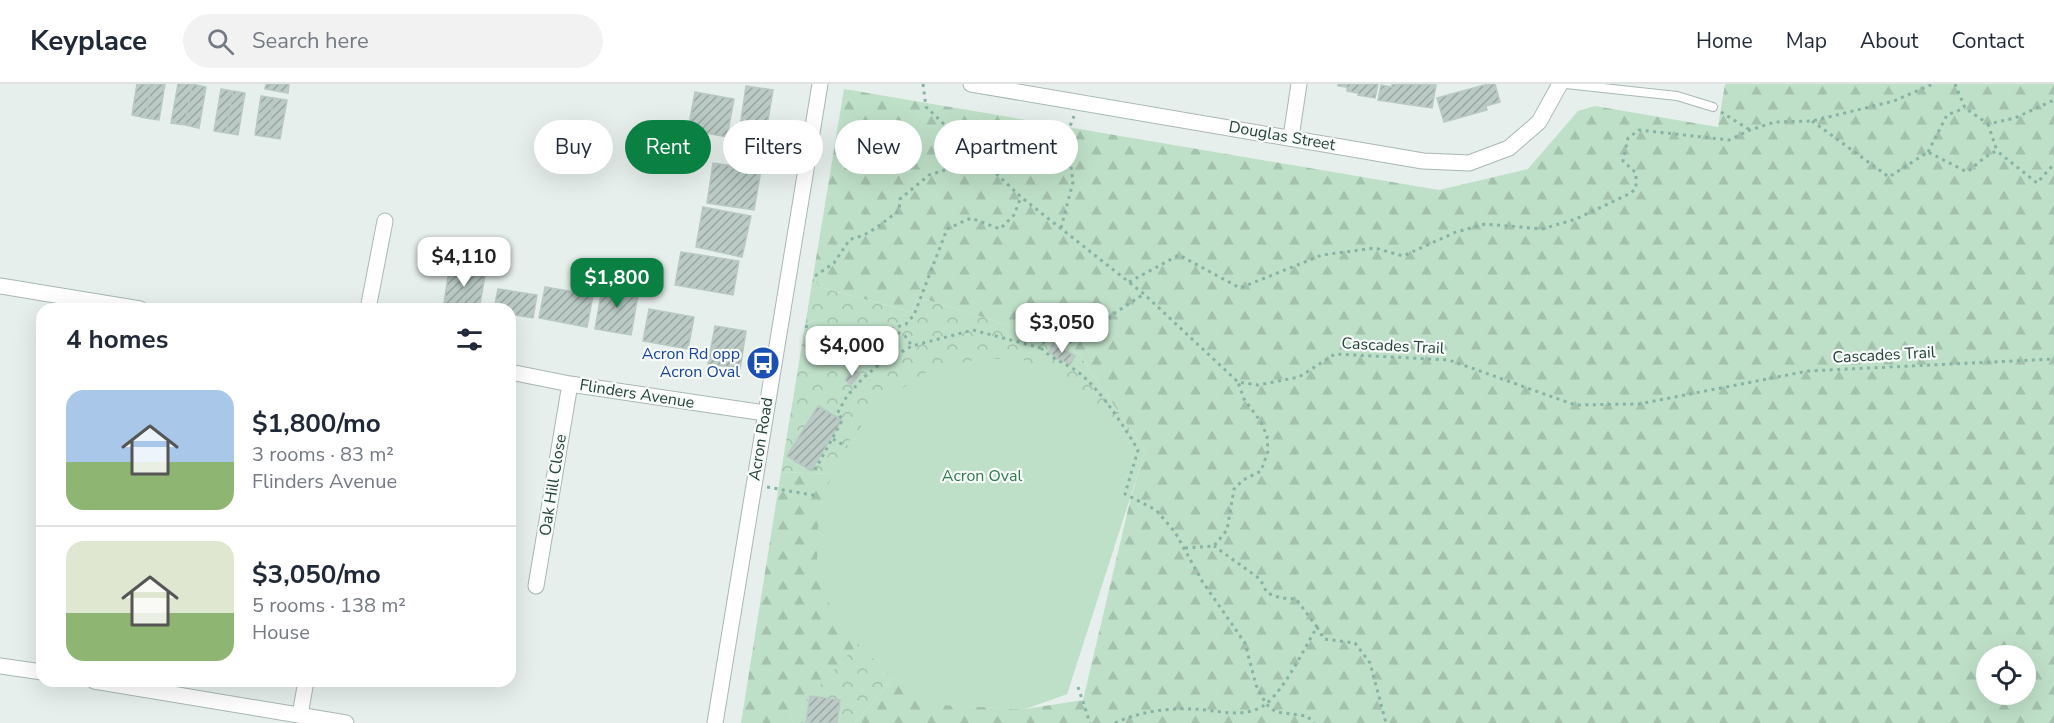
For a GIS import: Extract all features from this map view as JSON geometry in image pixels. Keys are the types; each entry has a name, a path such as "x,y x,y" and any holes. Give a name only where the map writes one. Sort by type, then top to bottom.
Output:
{"street":[{"name":"Acron Road","path":"715,723 820,84"},
{"name":"Douglas Street","path":"971,84 1040,90 1080,102 1423,161 1469,163 1509,148 1516,142 1539,122 1560,84"},
{"path":"1291,137 1299,84"},
{"path":"369,303 385,221"},
{"path":"0,286 103,303"},
{"name":"Flinders Avenue","path":"516,373 570,384 765,413"},
{"name":"Oak Hill Close","path":"536,586 570,384"},
{"path":"0,666 36,671"},
{"path":"129,687 346,723"},
{"path":"300,716 305,687"}],"lane":[{"path":"1566,84 1677,96 1713,107"}],"path":[{"path":"923,84 926,107 940,120"},
{"path":"1129,282 1179,255 1240,288 1322,255 1375,248 1403,256 1456,232 1485,224 1542,229 1576,219 1636,189 1636,172 1623,161 1628,138 1639,130 1729,140 1775,122 1812,122 1894,101 1933,84"},
{"path":"1955,84 1965,108 1988,124 1997,151 2037,183 2054,164"},
{"path":"1988,124 2015,118 2054,100"},
{"path":"1060,228 1073,182 1067,134 1080,102"},
{"path":"1713,107 1750,130"},
{"path":"1812,122 1889,177 1928,152 1947,115 1965,108"},
{"path":"1928,152 1967,172 1981,162 1987,154 1997,151"},
{"path":"816,276 834,263 850,239 862,237 899,211 900,199 928,175 934,173"},
{"path":"997,174 1021,197 1144,294 1239,382 1244,399 1261,422 1267,436 1268,451 1261,471 1243,480 1233,489 1227,530 1214,546"},
{"path":"912,346 905,336 891,329 906,324 914,315 947,229 970,218 999,229 1014,215 1021,197"},
{"path":"1041,348 1049,334 1064,346 1144,294"},
{"path":"805,326 833,336 880,364"},
{"path":"815,470 843,419 837,414 847,396 864,377 880,364 912,346 973,330 1041,348 1060,363 1083,375 1107,403 1138,450 1125,494 1156,510 1185,548 1202,581 1245,643 1256,685 1266,704 1276,712 1306,716 1314,723"},
{"name":"Cascades Trail","path":"1239,382 1258,385 1299,377 1335,354 1449,360 1575,405 1639,404 1808,371 2054,359"},
{"path":"833,439 847,447"},
{"path":"753,485 818,496"},
{"path":"1185,548 1214,546 1260,579 1267,593 1281,598 1296,599 1324,639 1356,644 1370,663 1386,723"},
{"path":"1115,723 1131,716 1160,710 1248,712 1266,704 1279,690 1317,627"},
{"path":"1078,687 1090,723"}],"green space":[{"path":"1725,84 2054,84 2054,723 855,723 893,678 945,705 1025,709 1083,700 1131,497 1145,451 1079,354 1046,337 918,297 912,312 819,287 813,277 835,144 835,174 922,174 922,120 839,120 844,89 1027,120 934,120 934,174 1078,174 1078,129 1439,190 1528,169 1578,111 1595,106 1718,127"},
{"name":"Acron Oval","path":"813,277 819,287 912,312 918,297 1046,337 1079,354 1145,451 1067,694 1025,709 945,705 893,678 855,723 794,723 789,718 859,643 838,624 817,573 819,508 832,474 781,472"},
{"name":"Acron Oval","path":"982,359 1022,359 1076,388 1145,451 1067,694 1025,709 945,705 893,678 838,624 817,573 819,508 843,448 882,402 933,368"},
{"path":"781,472 833,474 819,508 838,624 860,643 789,718 794,723 741,723"}],"building":[{"path":"137,84 151,84 146,118 132,115"},
{"path":"151,84 165,84 159,120 146,118"},
{"path":"178,84 192,84 185,125 171,123"},
{"path":"192,84 206,87 199,128 185,125"},
{"path":"266,84 289,84 288,93 265,89"},
{"path":"1338,84 1378,84 1375,98 1347,91 1347,87 1338,86"},
{"path":"1392,84 1436,85 1432,108 1378,100 1381,85 1392,87"},
{"path":"1495,84 1500,102 1486,106 1487,110 1444,122 1437,98"},
{"path":"746,86 773,90 768,120 741,120"},
{"path":"221,89 233,91 226,133 214,131"},
{"path":"233,91 245,93 238,135 226,133"},
{"path":"695,92 734,99 730,120 723,120 723,136 711,134 711,120 690,120"},
{"path":"261,96 274,98 267,137 255,135"},
{"path":"274,98 287,100 280,139 267,137"},
{"path":"713,163 723,164 723,174 760,174 754,210 707,203"},
{"path":"703,207 751,216 742,257 696,247"},
{"path":"681,252 739,261 733,295 675,285"},
{"path":"450,265 486,270 480,303 444,303"},
{"path":"603,283 639,289 631,335 595,329"},
{"path":"545,287 593,295 587,327 539,318"},
{"path":"498,289 537,295 533,318 516,315 516,303 495,303"},
{"path":"649,309 694,317 688,349 643,341"},
{"path":"715,326 746,331 740,369 708,364"},
{"path":"1053,343 1075,356 1070,365 1048,352"},
{"path":"854,369 860,374 851,385 845,380"},
{"path":"818,406 842,420 811,471 787,456"},
{"path":"810,696 840,700 837,723 806,723"}],"place":[{"name":"Acron Rd opp Acron Oval","path":"763,363"}]}
